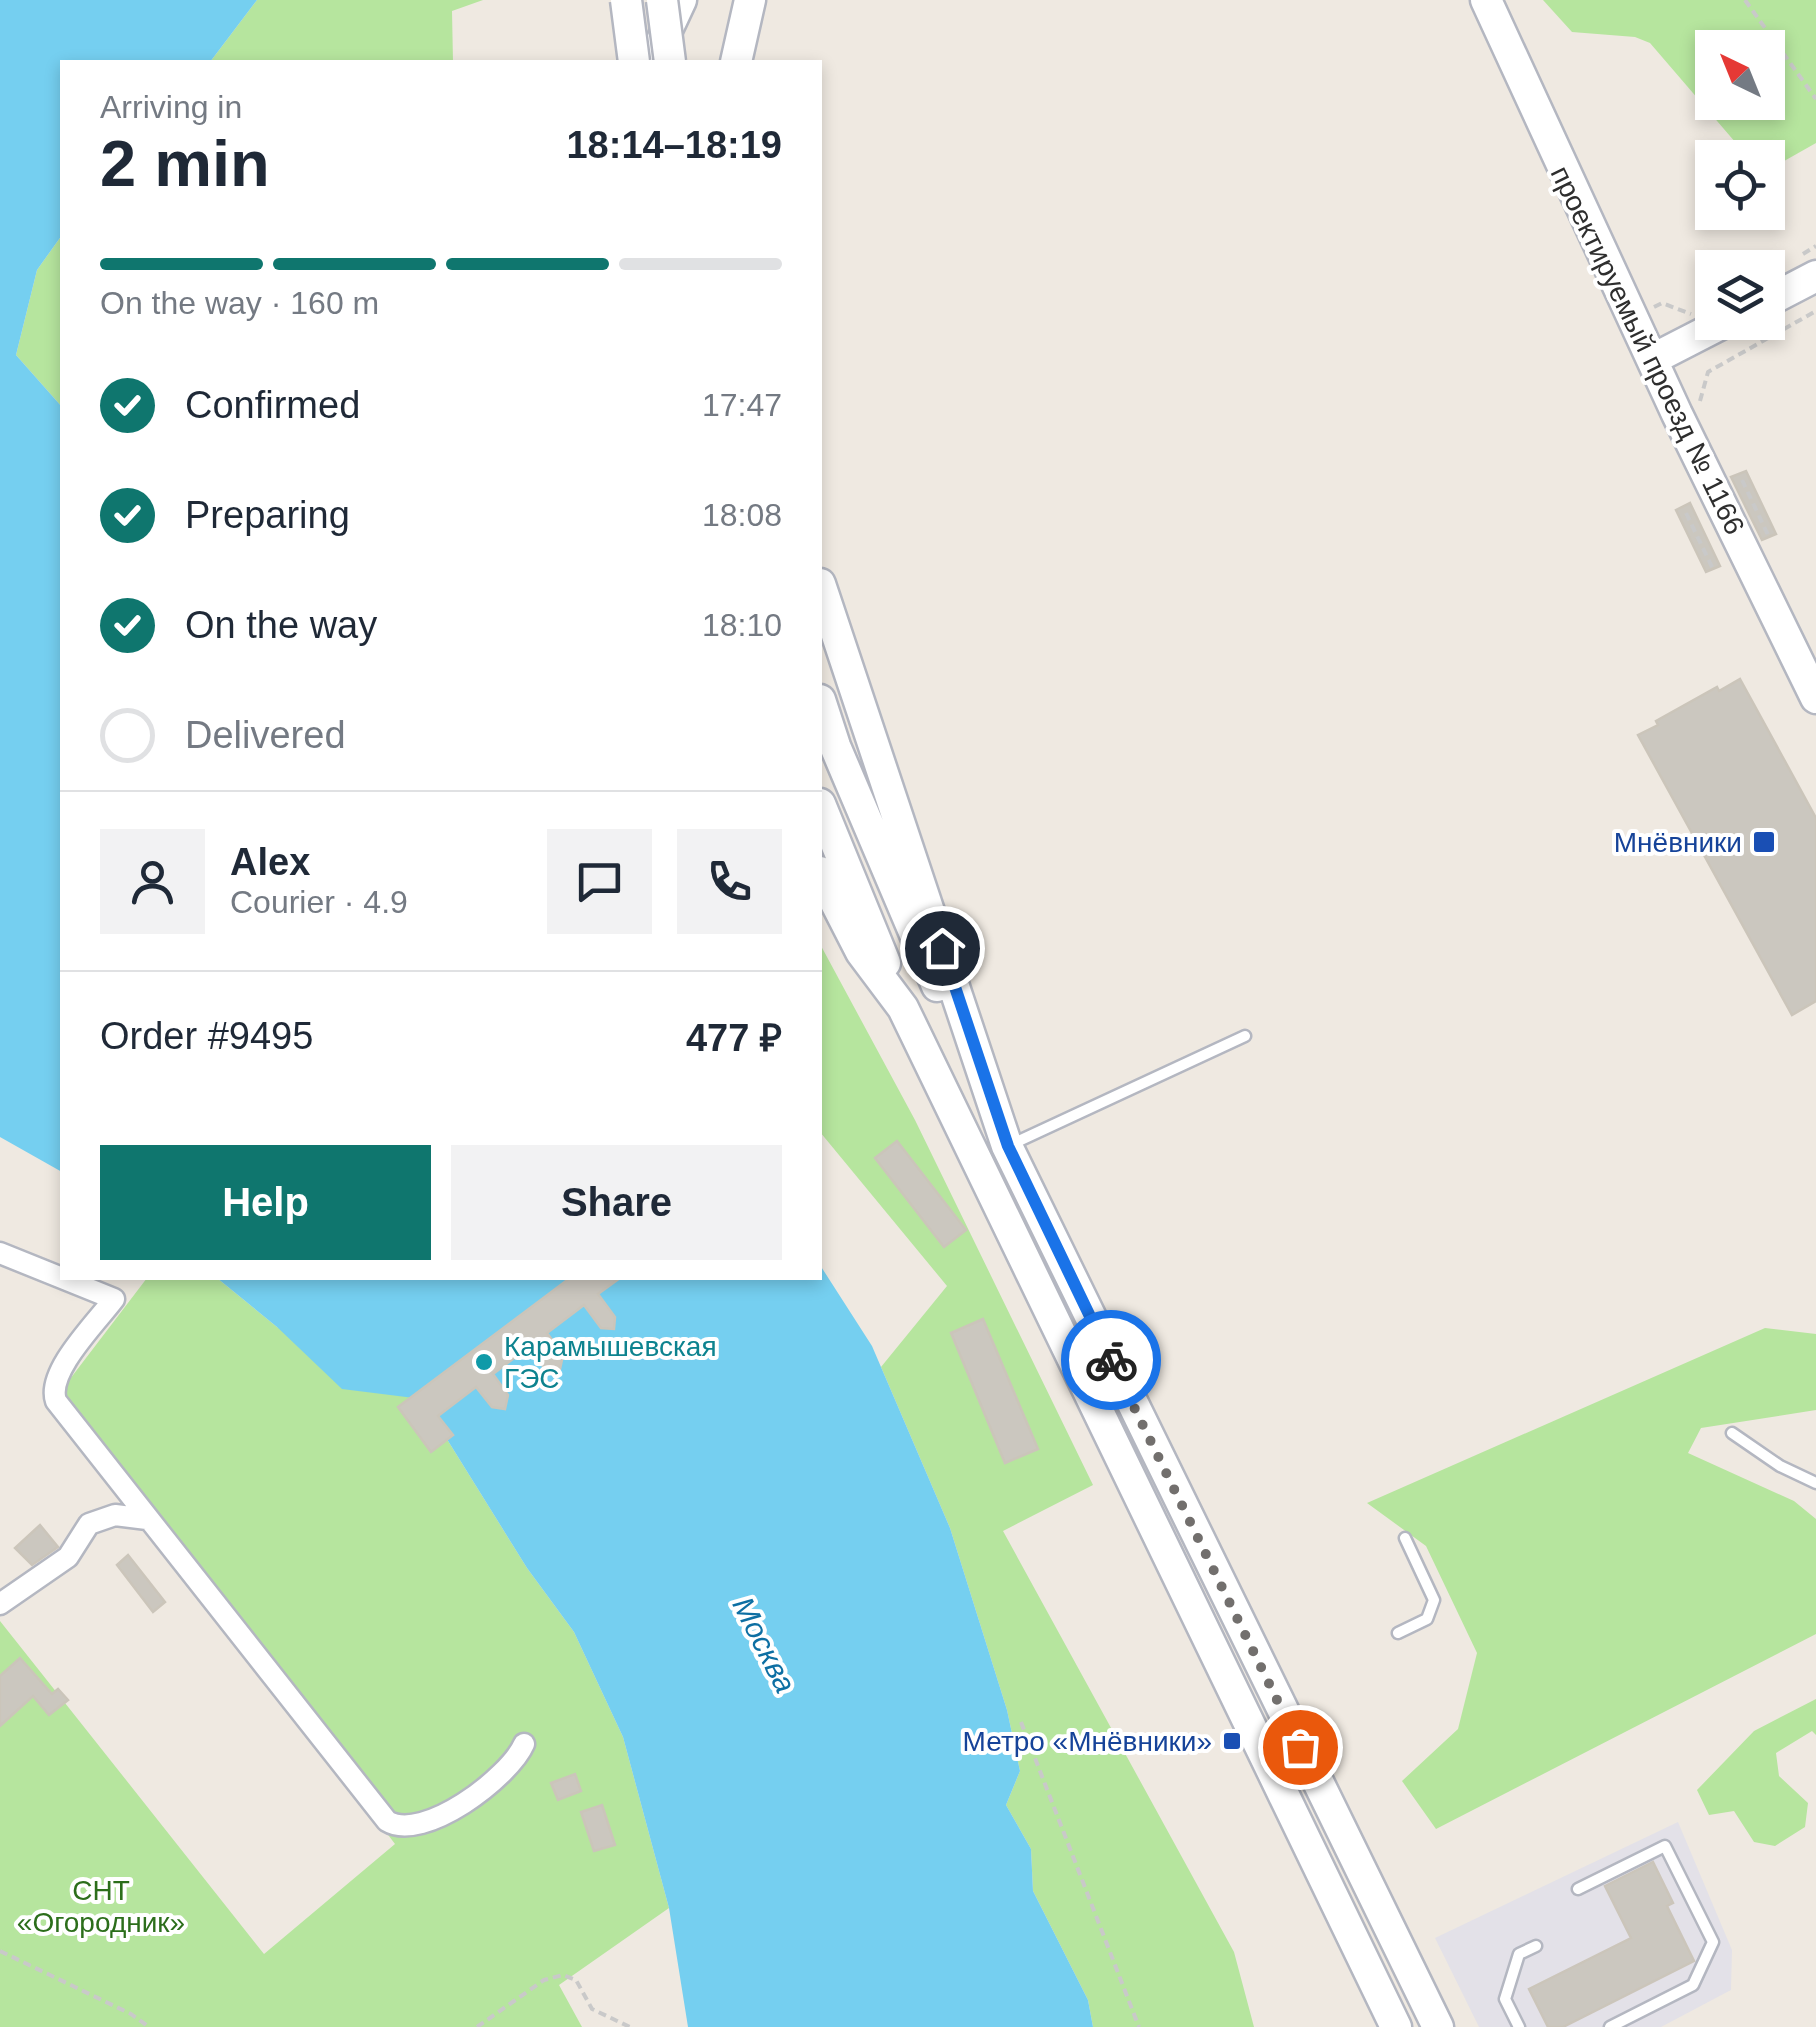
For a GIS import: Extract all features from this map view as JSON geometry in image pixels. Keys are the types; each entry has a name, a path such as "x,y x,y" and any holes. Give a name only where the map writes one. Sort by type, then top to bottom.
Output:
{"main road":[{"path":"626,0 631,60"},
{"path":"736,60 750,0"},
{"name":"проектируемый проезд № 1166","path":"1486,0 1816,698"},
{"path":"653,60 671,7"},
{"path":"670,60 671,7"},
{"path":"1785,292 1816,276"},
{"path":"1653,359 1695,329"},
{"path":"822,590 1008,1146 1438,2027"},
{"path":"822,705 906,917 993,1107"},
{"path":"822,809 903,1008 1396,2027"},
{"path":"822,876 861,952 903,1008"},
{"path":"1201,1629 1234,1613"}],"street":[{"path":"0,1253 60,1277"},
{"path":"67,1280 114,1299 56,1375 53,1391 59,1406 387,1821 398,1828 421,1826 503,1776 524,1744"},
{"path":"0,1604 68,1557 89,1524 115,1515 146,1518"}],"lane":[{"path":"632,60 671,7"},
{"path":"1008,1146 1245,1036"},
{"path":"1732,1433 1780,1466 1816,1483"},
{"path":"1398,1633 1427,1619 1434,1600 1405,1538"},
{"path":"1578,1890 1664,1846 1713,1942 1693,1985 1610,2027"},
{"path":"1519,2027 1504,1999 1519,1954 1536,1946"}],"path":[{"path":"1745,0 1816,99"},
{"path":"1634,318 1662,303 1695,315"},
{"path":"1700,401 1708,372 1816,311"},
{"path":"1742,480 1769,537"},
{"path":"1686,513 1713,569"},
{"path":"1020,1722 1139,2027"},
{"path":"0,1951 131,2014 149,2027"},
{"path":"477,2027 544,1980 563,1975 576,1980 592,2008 630,2027"}],"shaded area":[{"path":"1678,1822 1732,1950 1731,1990 1661,2027 1479,2027 1435,1938"}],"green space":[{"path":"257,0 483,0 452,11 453,60 212,60"},
{"path":"1543,0 1816,0 1816,143 1785,160 1785,140 1733,140 1716,120 1785,120 1785,30 1695,30 1695,95 1650,43 1635,37 1572,32"},
{"path":"60,238 60,405 16,355 37,270"},
{"path":"822,948 915,1120 1093,1485 1003,1531 1234,1952 1254,2027 1093,2027 1088,2000 1033,1891 1031,1849 1006,1805 1020,1771 1007,1710 950,1528 881,1367 947,1286 822,1134"},
{"name":"СНТ «Огородник»","path":"145,1280 219,1280 277,1327 422,1399 527,1568 574,1632 623,1737 669,1908 559,1985 582,2027 0,2027 0,1621 264,1954 395,1844 57,1396"},
{"path":"1765,1328 1816,1334 1816,1410 1701,1428 1688,1453 1794,1501 1816,1519 1816,1634 1436,1829 1402,1781 1458,1729 1477,1653 1426,1546 1367,1503"},
{"path":"1816,1699 1816,1735 1812,1731 1776,1753 1779,1776 1808,1803 1805,1827 1775,1846 1754,1842 1734,1811 1709,1815 1697,1790 1754,1731"}],"water":[{"path":"0,0 257,0 212,60 60,60 60,238 37,270 16,355 60,405 60,1171 0,1137"},
{"name":"Москва","path":"822,1268 872,1346 950,1528 1007,1710 1020,1771 1006,1805 1031,1849 1033,1891 1088,2000 1093,2027 688,2027 669,1908 623,1737 574,1632 527,1568 422,1399 342,1389 277,1327 219,1280 822,1280"}],"building":[{"path":"1746,471 1776,534 1762,540 1731,477"},
{"path":"1690,503 1720,566 1706,572 1676,510"},
{"path":"1740,679 1816,818 1816,1001 1792,1015 1638,735 1717,687 1719,691"},
{"path":"897,1141 966,1230 944,1247 875,1158"},
{"name":"Карамышевская ГЭС","path":"567,1280 617,1280 598,1294 615,1317 614,1329 601,1328 584,1305 547,1333 563,1355 560,1369 545,1369 529,1347 493,1374 508,1395 505,1409 492,1407 476,1387 438,1416 453,1435 431,1452 398,1407"},
{"path":"983,1319 1038,1449 1005,1463 951,1333"},
{"path":"40,1525 58,1547 32,1565 15,1548"},
{"path":"128,1555 165,1602 153,1612 117,1565"},
{"path":"20,1658 52,1694 58,1689 68,1700 49,1715 33,1696 0,1726 0,1676"},
{"path":"575,1774 581,1791 558,1800 551,1783"},
{"path":"602,1805 615,1845 594,1851 581,1812"},
{"path":"1653,1862 1673,1903 1667,1906 1694,1961 1563,2027 1548,2027 1529,1989 1631,1938 1605,1886"}],"way so far":[{"path":"1111,1360 1300,1747"}],"place":[{"name":"Мнёвники","path":"1764,842"},
{"name":"Карамышевская ГЭС","path":"484,1362"},
{"name":"Метро «Мнёвники»","path":"1232,1741"}],"route":[{"path":"942,948 1008,1146 1111,1360"}]}
